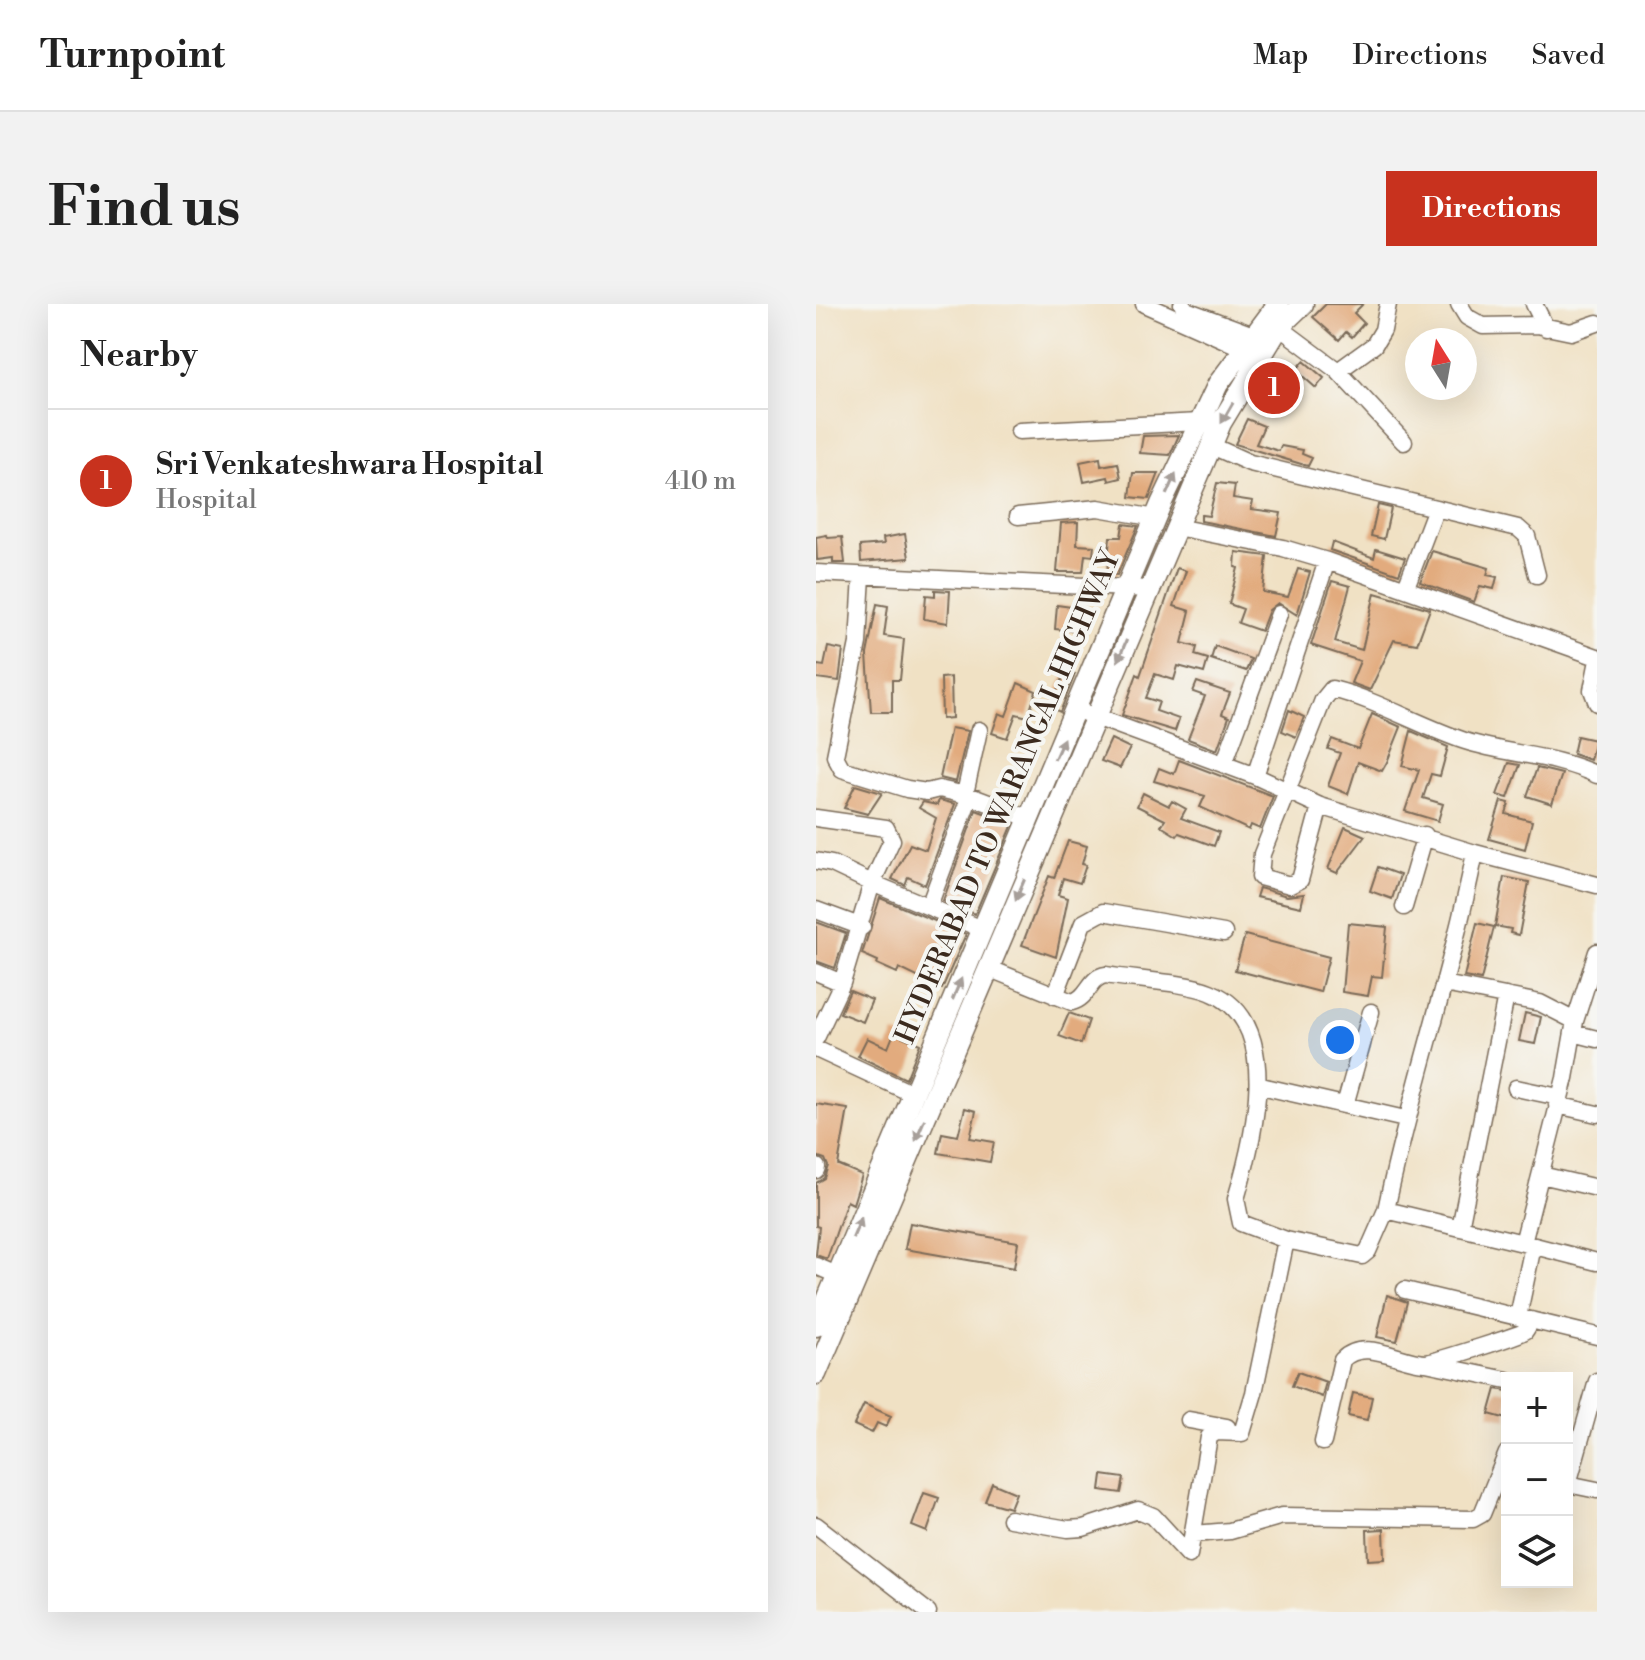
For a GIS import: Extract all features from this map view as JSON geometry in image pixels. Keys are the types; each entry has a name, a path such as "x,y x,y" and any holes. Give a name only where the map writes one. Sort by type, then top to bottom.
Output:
{"main road":[{"name":"HYDERABAD TO WARANGAL HIGHWAY","path":"1138,588 1156,518 1218,384 1278,304"},
{"path":"816,1374 988,968 1085,713 1138,588 1176,527 1221,423 1279,327 1303,304"},
{"name":"HYDERABAD TO WARANGAL HIGHWAY","path":"816,1326 1028,818 1085,713"}],"street":[{"path":"1144,304 1248,342"},
{"path":"1182,304 1186,310 1248,342"},
{"path":"1338,371 1374,345 1383,330 1388,304"},
{"path":"1459,304 1467,317 1483,326 1571,332 1597,323"},
{"path":"1534,304 1546,328"},
{"path":"1279,327 1338,371 1404,442"},
{"path":"1019,431 1200,422"},
{"path":"1212,446 1250,463 1518,528 1527,536 1537,575"},
{"path":"1018,516 1098,508 1156,518"},
{"path":"1406,587 1436,508"},
{"path":"1176,527 1283,548 1327,561 1597,657"},
{"path":"1255,776 1327,561"},
{"path":"816,578 862,576 1138,588"},
{"path":"862,576 858,643 835,756 837,764 842,769 897,787 968,795 1028,818"},
{"path":"1224,764 1279,614"},
{"path":"1597,665 1592,690 1597,703"},
{"path":"1320,806 1300,880 1290,885 1260,877 1262,854 1323,700 1332,689 1467,742 1502,752 1559,761 1597,775"},
{"path":"1085,713 1255,776 1320,806 1425,835 1475,853 1597,885"},
{"path":"929,906 968,795 979,730"},
{"path":"816,818 869,823 886,828 892,840 872,883 862,927 842,983 816,1038"},
{"path":"1404,907 1425,835"},
{"path":"988,968 1055,996 1077,1001 1096,978 1106,975 1210,992 1246,1022 1261,1086 1236,1199 1241,1223 1286,1240 1362,1256 1368,1251 1386,1210 1405,1119 1444,984 1475,853"},
{"path":"816,861 832,864 982,929"},
{"path":"816,910 862,927"},
{"path":"1055,996 1083,923 1103,912 1224,933"},
{"path":"1426,1363 1507,1341 1526,1331 1528,1244 1541,1175 1574,1027 1596,961"},
{"path":"816,972 842,983"},
{"path":"1444,984 1540,1003 1597,1039"},
{"path":"1460,1228 1506,996"},
{"path":"1345,1105 1371,1012"},
{"path":"816,1049 913,1094"},
{"path":"1261,1086 1405,1119"},
{"path":"1516,1088 1597,1114"},
{"path":"1541,1175 1597,1188"},
{"path":"1386,1210 1597,1262"},
{"path":"1010,1519 1068,1529 1083,1528 1138,1510 1153,1516 1189,1555 1209,1437 1216,1432 1237,1435 1243,1429 1286,1240"},
{"path":"816,1266 837,1275"},
{"path":"1405,1290 1597,1336"},
{"path":"1323,1442 1342,1360 1359,1350 1501,1379"},
{"path":"1597,1381 1568,1484 1597,1490"},
{"path":"1189,1420 1243,1429"},
{"path":"1194,1534 1230,1531 1282,1516 1473,1519 1482,1514 1501,1468"},
{"path":"816,1525 928,1612"}],"building":[{"path":"1326,304 1363,304 1354,313 1364,323 1352,337 1346,332 1339,340 1313,317"},
{"path":"1304,361 1324,378 1316,388 1298,372 1288,399 1257,388 1263,378 1268,380 1277,370 1288,379"},
{"path":"1247,419 1264,426 1256,444 1279,451 1281,446 1303,450 1302,454 1312,458 1308,466 1235,444"},
{"path":"1179,435 1170,455 1140,453 1143,436"},
{"path":"1100,458 1101,466 1118,463 1121,478 1084,482 1080,462"},
{"path":"1133,473 1159,473 1149,499 1130,497"},
{"path":"1217,483 1235,485 1233,498 1253,501 1251,509 1281,513 1276,536 1201,521 1201,515 1209,516"},
{"path":"1378,505 1391,508 1384,539 1371,536"},
{"path":"1078,522 1077,545 1094,546 1093,556 1085,555 1083,572 1057,572 1061,523"},
{"path":"1123,524 1138,526 1117,575 1107,574 1110,537 1121,537"},
{"path":"905,534 909,558 861,562 860,546 884,544 883,538"},
{"path":"827,535 828,538 842,537 845,563 833,563 833,558 817,560 816,537"},
{"path":"1332,542 1374,558 1376,549 1405,558 1399,574 1330,550"},
{"path":"1432,551 1489,568 1487,575 1497,577 1494,589 1480,586 1474,602 1420,582"},
{"path":"1236,552 1267,556 1263,592 1288,597 1298,569 1310,572 1297,615 1278,603 1269,610 1261,631 1238,623 1243,609 1229,604 1238,568 1235,567"},
{"path":"1177,568 1186,571 1174,606 1190,611 1182,643 1197,647 1195,655 1208,659 1204,673 1178,666 1174,680 1155,674 1146,698 1159,702 1156,711 1179,719 1175,731 1122,715 1137,674 1140,676"},
{"path":"1332,581 1350,586 1335,642 1362,650 1375,593 1430,609 1417,644 1394,640 1370,690 1351,683 1360,661 1311,645"},
{"path":"935,590 950,591 948,623 924,619 926,595 935,596"},
{"path":"877,604 888,606 884,636 904,639 900,680 892,680 892,712 871,712 867,654"},
{"path":"1057,605 1079,608 1076,631 1055,629"},
{"path":"1215,646 1251,659 1246,671 1211,659"},
{"path":"828,647 843,650 839,681 816,678 817,665 824,666"},
{"path":"1066,672 1075,674 1060,712 1049,707"},
{"path":"951,677 952,718 942,719 941,678"},
{"path":"1197,682 1230,693 1222,714 1229,717 1217,750 1188,739 1205,696 1193,692"},
{"path":"1018,683 1036,691 1028,717 1016,714 1007,738 992,733 999,713 1006,716"},
{"path":"1289,710 1304,717 1296,737 1282,731"},
{"path":"1372,714 1401,727 1382,771 1358,762 1348,794 1328,786 1340,753 1328,749 1332,739 1358,749"},
{"path":"951,728 968,731 956,782 940,778"},
{"path":"1411,731 1448,747 1440,776 1431,774 1423,798 1443,804 1438,821 1405,811 1419,770 1402,766"},
{"path":"1577,736 1595,740 1590,760 1573,754"},
{"path":"1111,739 1130,748 1120,768 1101,761"},
{"path":"1179,760 1273,796 1260,829 1251,825 1249,830 1200,807 1205,796 1154,781 1159,768 1174,774"},
{"path":"1509,763 1520,765 1508,798 1497,795"},
{"path":"1537,768 1562,774 1552,804 1527,796"},
{"path":"855,785 882,793 868,814 844,808"},
{"path":"1143,793 1169,806 1172,801 1186,809 1181,818 1219,832 1214,846 1179,833 1177,836 1161,826 1165,820 1137,806"},
{"path":"939,800 955,804 925,885 908,877 905,885 892,879 910,844 926,850 936,818 919,808 923,802 937,805"},
{"path":"1501,801 1509,803 1506,814 1532,821 1525,849 1489,839"},
{"path":"976,810 1013,824 975,914 943,901"},
{"path":"1345,827 1365,836 1337,873 1328,869"},
{"path":"1068,841 1087,846 1082,864 1086,865 1080,883 1063,878 1058,895 1068,898 1056,957 1022,945 1049,876 1054,878"},
{"path":"1378,867 1400,875 1392,899 1370,891"},
{"path":"1504,877 1529,882 1519,935 1510,933 1511,929 1495,926"},
{"path":"1259,888 1287,896 1304,894 1301,907 1256,897"},
{"path":"880,898 966,934 942,989 899,968 897,973 862,954"},
{"path":"816,922 846,933 835,968 816,961"},
{"path":"1348,923 1387,927 1382,977 1372,976 1368,996 1342,992"},
{"path":"1477,923 1494,927 1481,980 1464,977"},
{"path":"1245,935 1329,957 1320,992 1235,970"},
{"path":"850,991 872,1000 863,1022 840,1013"},
{"path":"1069,1013 1089,1020 1081,1044 1059,1036"},
{"path":"1525,1013 1541,1017 1535,1044 1519,1041"},
{"path":"894,1033 920,1044 906,1079 858,1056 867,1038 888,1048"},
{"path":"816,1104 848,1109 838,1165 862,1175 853,1204 847,1201 827,1259 816,1255 819,1227 816,1226 816,1183 824,1178 828,1166 825,1159 816,1156"},
{"path":"965,1108 976,1111 970,1138 994,1142 990,1162 938,1153 942,1133 958,1136"},
{"path":"910,1223 1018,1242 1014,1268 905,1249"},
{"path":"1387,1295 1407,1302 1397,1341 1377,1337"},
{"path":"1298,1372 1326,1382 1322,1397 1292,1386"},
{"path":"1496,1389 1501,1390 1501,1417 1489,1414"},
{"path":"1353,1393 1372,1397 1367,1420 1348,1416"},
{"path":"864,1404 891,1416 886,1427 877,1423 872,1433 854,1425"},
{"path":"1102,1475 1124,1478 1121,1493 1100,1490"},
{"path":"992,1483 1016,1493 1010,1508 985,1501"},
{"path":"924,1493 939,1498 927,1532 912,1526"},
{"path":"1384,1529 1385,1559 1368,1560 1367,1530"}],"place":[{"name":"Sri Venkateshwara Hospital","path":"1274,388"}]}
